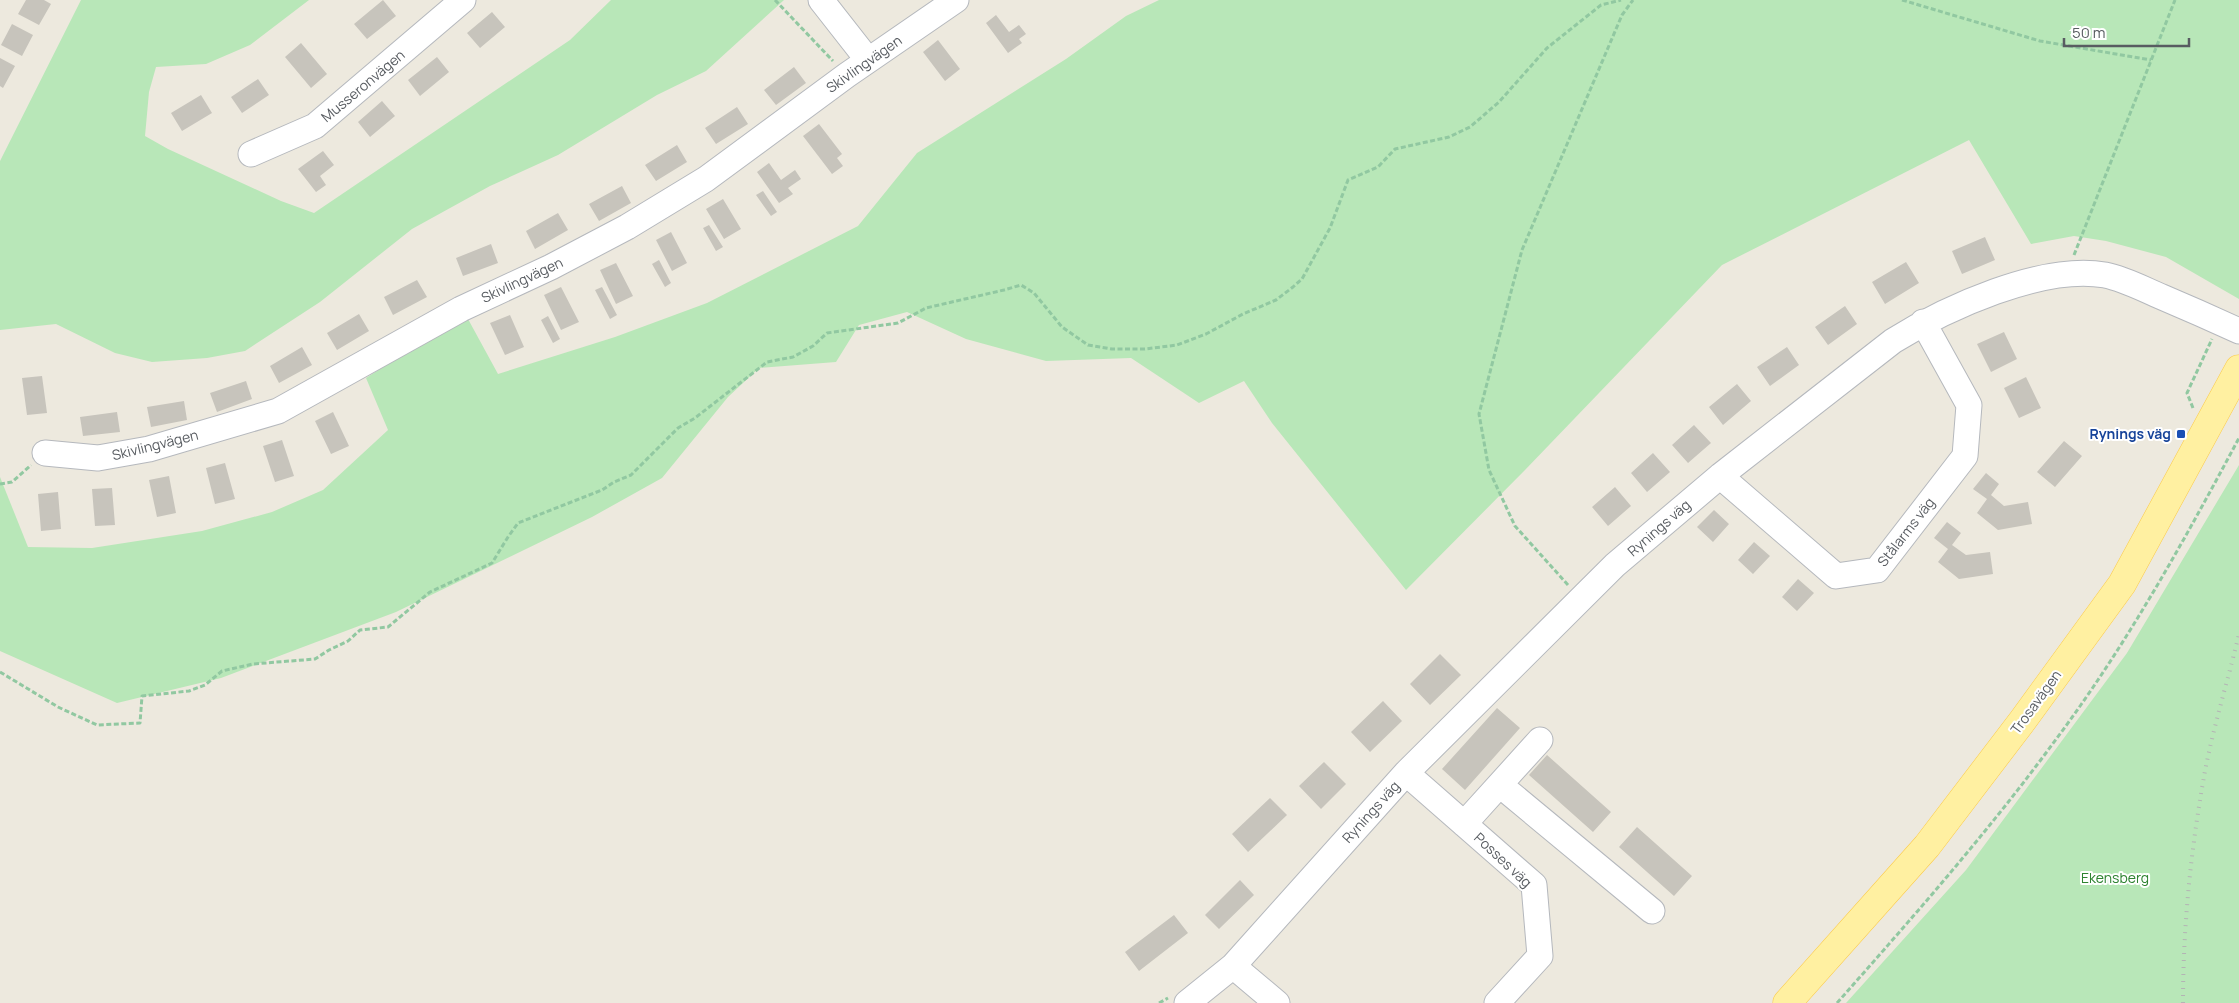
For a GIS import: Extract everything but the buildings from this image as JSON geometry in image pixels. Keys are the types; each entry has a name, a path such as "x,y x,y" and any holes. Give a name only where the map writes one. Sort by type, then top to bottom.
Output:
{"main road":[{"name":"Trosavägen","path":"1787,1003 1926,846 2023,720 2122,584 2239,370"}],"street":[{"name":"Musseronvägen","path":"251,154 315,126 463,0"},
{"path":"821,0 868,60"},
{"name":"Skivlingvägen","path":"45,453 98,458 149,449 278,411 461,309 551,267 627,227 706,179 847,75 956,0"},
{"name":"Rynings väg","path":"1181,998 1233,966 1406,773 1616,565 1720,476 1893,341 1923,322 2008,287 2041,277 2076,274 2104,275 2129,282 2239,331"},
{"name":"Stålarms väg","path":"1720,476 1836,576 1877,570 1965,456 1969,405 1923,322"},
{"name":"Posses väg","path":"1464,824 1540,740"},
{"name":"Posses väg","path":"1406,773 1534,885 1540,956 1497,1003"},
{"path":"1500,785 1652,910"},
{"path":"1233,966 1277,1003"}],"path":[{"path":"774,0 847,75"},
{"path":"0,672 58,707 97,725 117,725 140,723 142,696 189,691 206,685 222,671 253,664 315,659 329,650 348,642 360,630 388,627 430,592 492,563 518,523 602,490 614,482 631,475 678,428 733,390 743,379 767,362 793,358 814,346 827,333 898,323 926,308 1021,285 1034,293 1062,327 1088,345 1112,349 1145,349 1177,345 1206,334 1243,314 1276,300 1302,278 1330,228 1348,180 1378,166 1395,149 1450,137 1470,127 1499,102 1546,48 1601,6 1621,0"},
{"path":"1564,593 1570,587 1515,526 1489,470 1479,414 1522,250 1622,15 1632,0"},
{"path":"1902,0 2040,41 2151,60"},
{"path":"2074,256 2175,0"},
{"path":"2065,257 2082,256"},
{"path":"2194,410 2187,393 2190,382 2209,348 2217,321"},
{"path":"1837,1003 1962,860 2058,738 2126,637 2190,530 2239,438"},
{"path":"0,484 12,482 45,453"},
{"path":"1159,1003 1181,998"}],"green space":[{"path":"81,0 309,0 250,45 206,64 156,67 149,92 145,136 168,149 281,201 314,213 570,40 611,0 784,0 706,71 657,95 558,155 490,186 412,229 320,302 245,351 207,358 152,362 115,353 56,324 0,330 0,161"},
{"path":"1159,0 2239,0 2239,299 2166,257 2106,241 2074,236 2031,244 1969,140 1722,265 1525,470 1406,590 1272,423 1244,381 1199,403 1131,358 1046,361 966,339 907,312 859,325 836,362 759,368 728,397 662,478 592,517 396,612 221,678 117,703 0,651 0,477 28,547 92,548 202,531 272,512 323,490 388,430 366,378 414,347 468,319 498,374 615,337 707,303 858,226 917,153 1066,59 1126,16"},
{"name":"Ekensberg","path":"2239,465 2239,1003 1846,1003 1966,870 2127,653"}],"railway":[{"path":"2183,1003 2186,916 2200,800 2205,771 2239,634"}],"place":[{"name":"Rynings väg","path":"2181,434"}]}
